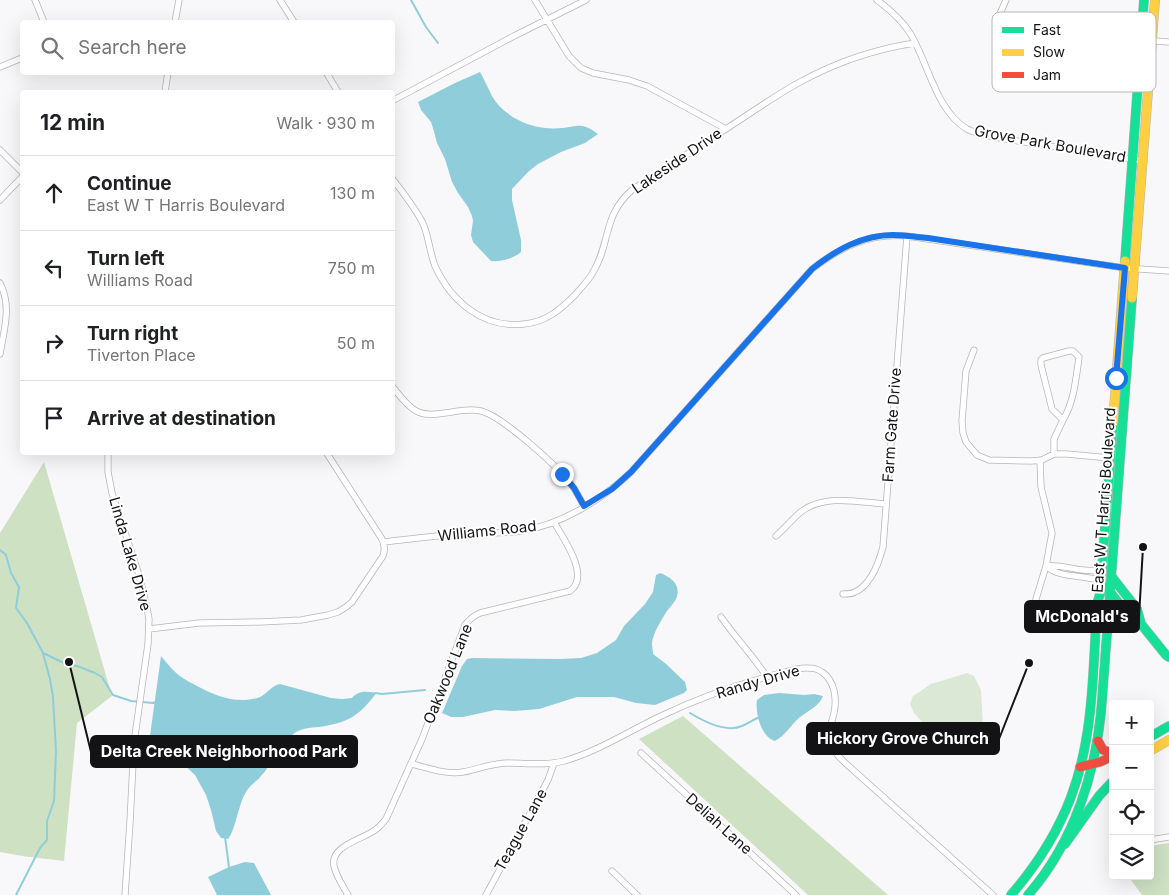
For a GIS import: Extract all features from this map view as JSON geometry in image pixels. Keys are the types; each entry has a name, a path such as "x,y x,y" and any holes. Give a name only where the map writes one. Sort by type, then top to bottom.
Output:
{"main road":[{"name":"East W T Harris Boulevard","path":"1011,895 1032,869 1056,831 1073,790 1080,767 1087,730 1097,604 1102,572 1138,92"},
{"name":"East W T Harris Boulevard","path":"1028,895 1044,876 1058,854 1078,811 1093,764 1098,741 1106,660 1148,92"},
{"path":"1112,577 1137,609 1141,624"},
{"path":"1100,582 1130,617 1141,624 1167,656 1169,667"},
{"path":"1108,624 1117,617 1130,617"},
{"path":"1154,734 1169,726"},
{"path":"1154,749 1169,740"},
{"path":"1098,741 1103,750 1109,753"},
{"path":"1080,767 1109,757"},
{"path":"1058,854 1099,796 1109,785"}],"street":[{"path":"35,0 43,20"},
{"path":"175,20 179,0"},
{"path":"280,0 293,20"},
{"path":"535,0 569,56 581,68 593,73 647,86 726,129"},
{"path":"395,99 586,0"},
{"name":"Grove Park Boulevard","path":"877,0 910,32 943,104 955,120 967,129 993,137 1143,161"},
{"path":"1001,12 1006,0"},
{"path":"1156,40 1169,42"},
{"name":"Lakeside Drive","path":"395,182 420,217 435,265 442,278 459,300 474,314 488,321 505,325 527,324 540,320 564,306 591,276 599,262 614,212 626,196 783,92 815,74 883,49 915,42"},
{"path":"0,67 20,59"},
{"path":"164,90 167,75"},
{"path":"328,75 337,90"},
{"path":"0,150 20,170"},
{"path":"0,200 20,179"},
{"name":"Williams Road","path":"384,542 454,534 531,529 554,522 612,489 631,472 812,269 837,251 856,242 875,237 907,236 1125,268 1169,271"},
{"name":"Farm Gate Drive","path":"843,594 852,594 866,583 874,571 882,547 907,236"},
{"path":"0,283 4,290 7,308 0,354"},
{"path":"974,350 966,371 962,421 966,442 977,455 990,460 1031,462 1054,454 1110,458"},
{"path":"1054,454 1054,439 1069,409 1075,384 1079,357 1072,351 1041,360 1052,410 1063,420"},
{"path":"395,390 408,405 423,414 477,410 494,416 532,446 562,474 574,488 584,506"},
{"name":"Linda Lake Drive","path":"108,455 108,479 139,574 148,608 149,629 132,758 130,822 124,895"},
{"path":"149,629 199,623 260,622 319,617 338,612 352,602 383,556 385,550 384,542 328,455"},
{"path":"1036,599 1046,566 1052,533 1041,487 1040,460"},
{"path":"776,536 802,511 820,502 834,500 886,504"},
{"name":"Oakwood Lane","path":"348,895 335,870 335,857 342,848 373,832 384,822 426,730 465,625 473,616 480,613 558,595 570,591 576,585 577,570 568,547 554,522"},
{"path":"1046,566 1053,565 1102,572 1112,577"},
{"path":"1046,566 1052,571 1095,579 1100,582"},
{"path":"721,617 766,677"},
{"name":"Randy Drive","path":"412,764 452,773 466,772 496,764 563,762 590,752 662,715 728,689 766,677 814,668 826,675 833,686 835,712 830,736 835,751 852,769 993,895"},
{"name":"Deliah Lane","path":"641,752 796,895"},
{"name":"Teague Lane","path":"486,895 548,780 554,763"},
{"path":"1154,839 1169,837"},
{"path":"612,871 637,895"}],"green space":[{"path":"44,462 112,696 77,723 64,861 0,852 0,533"},
{"path":"967,673 974,676 981,690 984,747 967,748 940,736 922,722 914,713 910,704 913,696 931,684"},
{"path":"683,716 888,895 808,895 639,739"},
{"path":"1169,843 1169,895 1142,895 1131,880 1154,880 1154,845"}],"water":[{"path":"480,72 498,104 522,122 542,128 584,126 598,134 585,143 561,152 538,164 512,189 512,200 521,240 521,252 510,258 498,261 491,261 473,242 471,235 472,216 452,182 431,122 421,110 418,102"},
{"path":"660,573 674,582 678,590 675,600 654,635 652,643 653,654 685,682 687,690 684,693 655,705 636,703 614,697 577,697 539,709 495,710 463,717 451,717 442,713 462,666 467,659 560,659 581,658 597,653 616,640 624,626 645,604 653,592 656,575"},
{"path":"161,656 184,679 211,693 226,698 249,700 257,698 280,684 331,698 352,698 362,692 376,693 358,713 345,721 304,729 297,731 291,736 265,771 249,787 241,803 231,835 228,839 221,838 216,831 206,795 195,775 183,764 149,752"},
{"path":"779,693 823,696 816,706 799,718 775,741 766,735 760,724 757,700 764,695"},
{"path":"245,862 254,863 271,895 217,895 208,877"}],"waterway":[{"path":"411,0 426,27 438,43"},
{"path":"0,550 6,555 11,573 19,587 16,608 27,623 43,653 53,697 56,751 54,801 47,821 47,840 40,848 16,895"},
{"path":"43,653 66,664 77,666 102,677 113,695 131,701 156,702"},
{"path":"375,693 425,690"},
{"path":"690,713 708,722 729,728 742,726 760,717"},
{"path":"225,837 230,869"}],"traffic: fast":[{"path":"1143,12 1144,0"},
{"path":"1125,261 1137,92"},
{"path":"1028,895 1059,852 1071,828 1081,804 1095,752 1102,700 1132,298"},
{"path":"1011,895 1029,873 1052,837 1071,797 1079,774 1091,702 1097,604 1100,594 1113,423"},
{"path":"1112,577 1137,609 1141,624 1169,657"},
{"path":"1101,581 1130,617 1135,620"},
{"path":"1108,624 1118,617 1130,617"},
{"path":"1154,735 1169,726"},
{"path":"1065,844 1099,796 1109,785"}],"traffic: slow":[{"path":"1154,12 1155,0"},
{"path":"1132,298 1148,92"},
{"path":"1113,423 1125,261"},
{"path":"1154,749 1169,740"}],"traffic: jam":[{"path":"1098,741 1103,750 1109,752"},
{"path":"1080,767 1109,758"}],"place":[{"name":"McDonald's","path":"1143,547"},
{"name":"Delta Creek Neighborhood Park","path":"69,662"},
{"name":"Hickory Grove Church","path":"1029,663"}],"route":[{"path":"562,474 574,488 584,506 612,489 631,472 812,269 844,247 869,238 895,235 928,238 1125,268 1116,378"}]}
